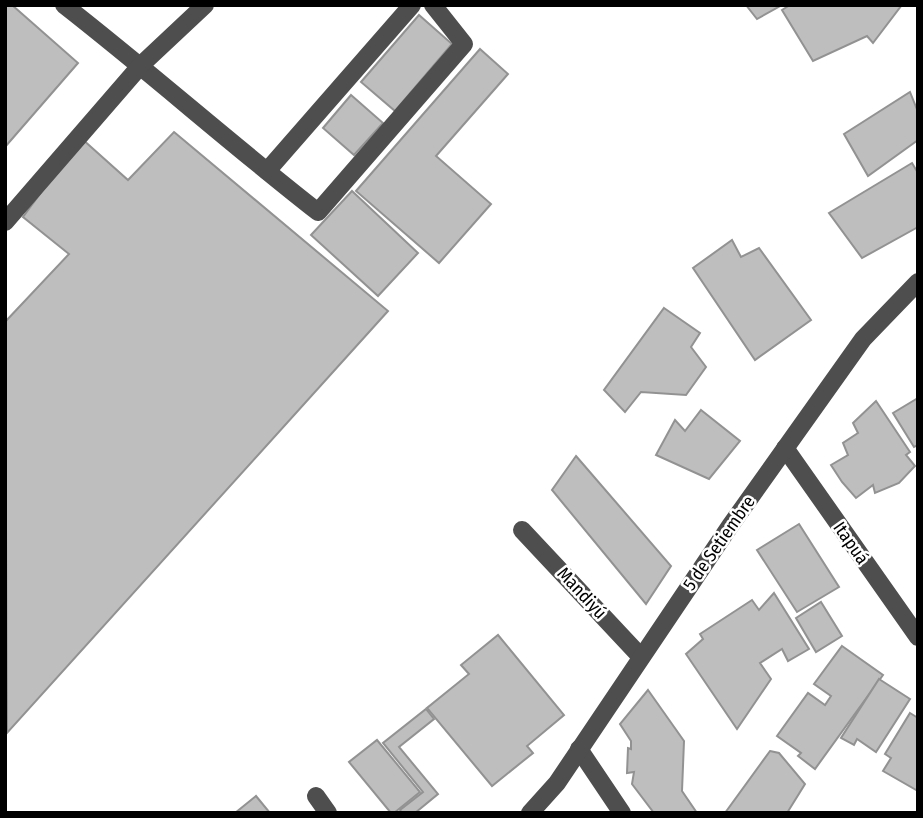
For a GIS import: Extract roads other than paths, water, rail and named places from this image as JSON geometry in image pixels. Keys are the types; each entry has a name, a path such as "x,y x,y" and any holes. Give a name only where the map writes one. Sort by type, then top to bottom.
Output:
{"street":[{"path":"64,5 141,65 318,212 464,44 433,5"},
{"path":"5,222 141,65 205,5"},
{"path":"267,172 412,5"},
{"name":"5 de Setiembre","path":"530,813 557,782 785,448 863,339 918,282"},
{"name":"Itapuá","path":"785,448 918,637"},
{"name":"Mandiyú","path":"522,530 641,657"},
{"path":"579,749 622,813"},
{"path":"316,796 328,813"}]}
